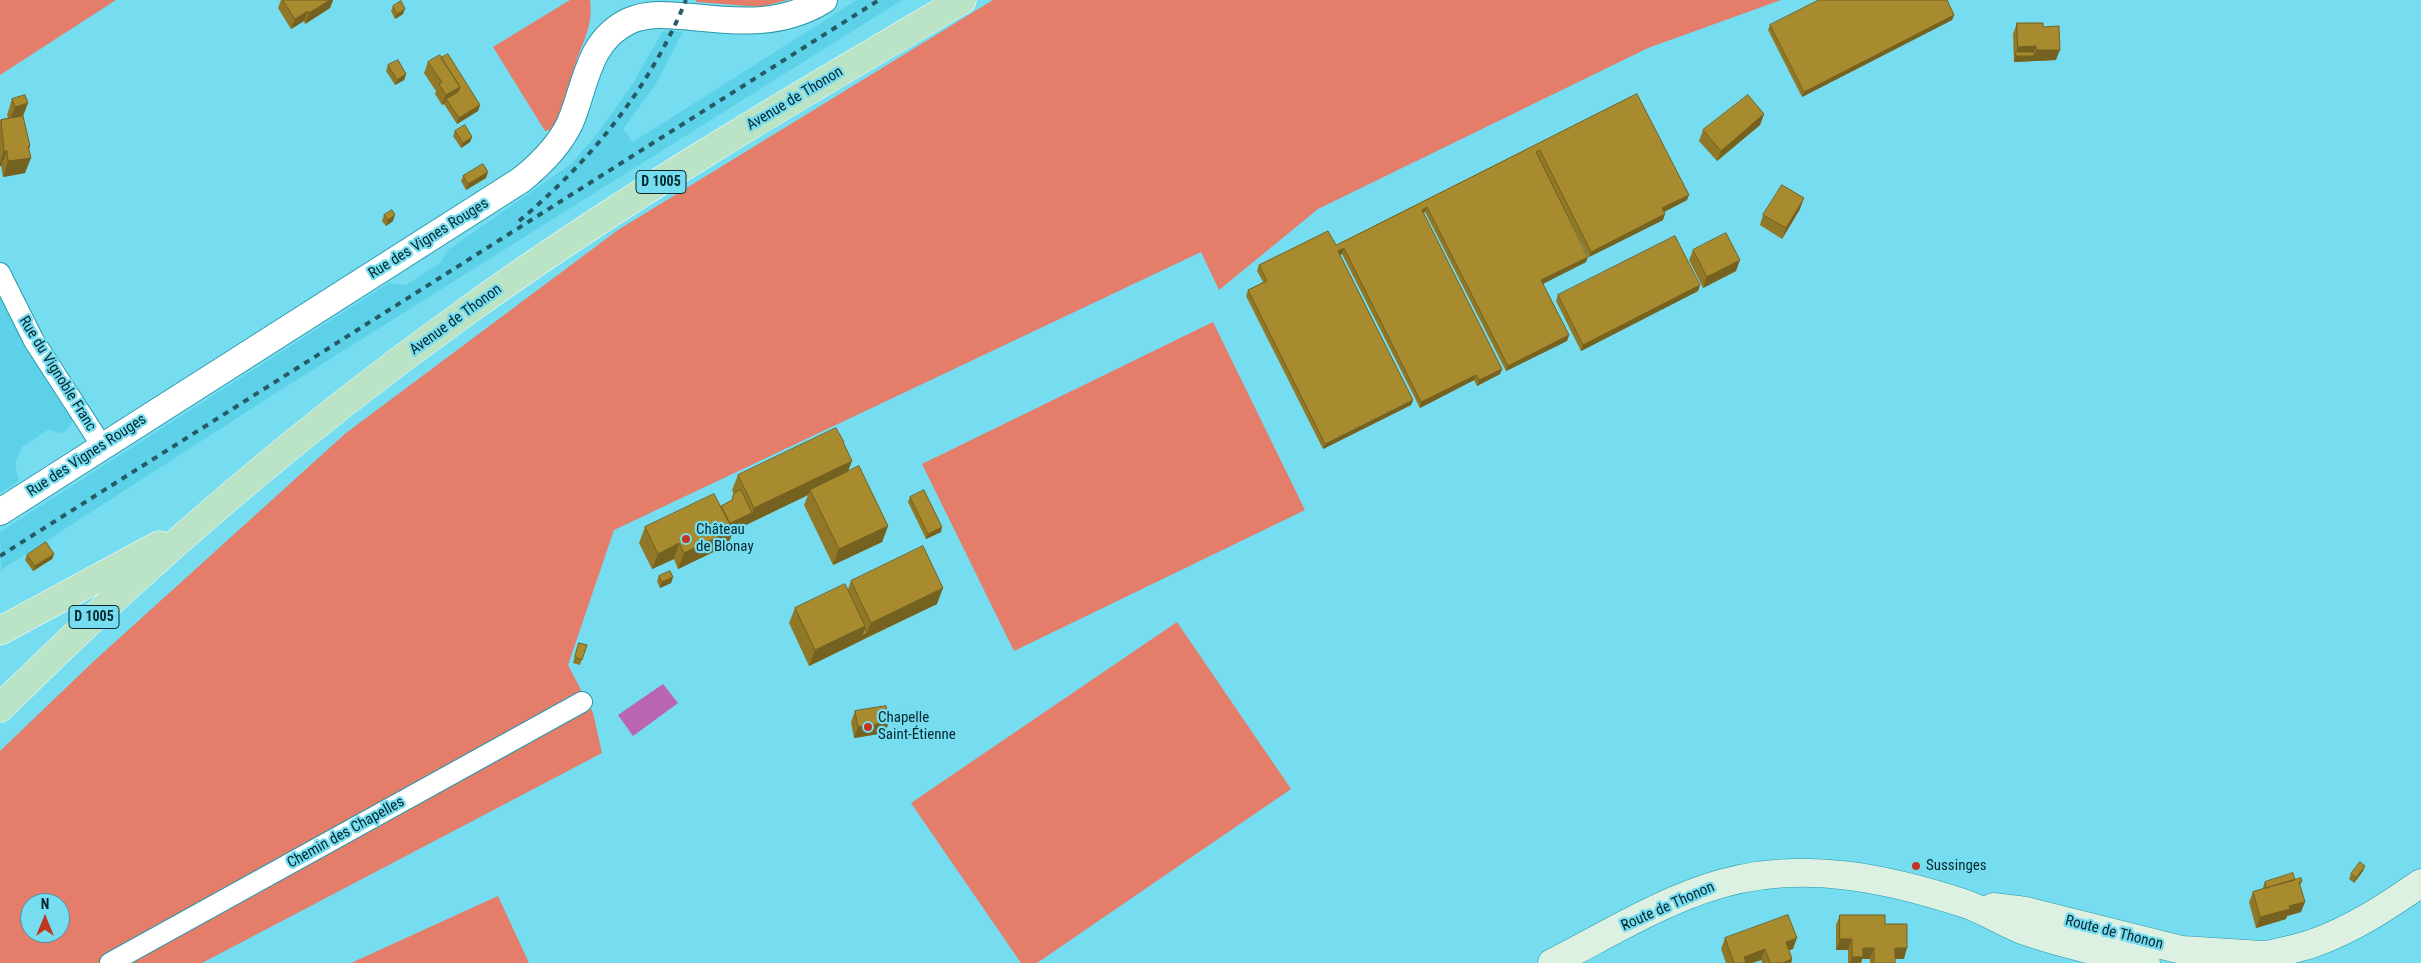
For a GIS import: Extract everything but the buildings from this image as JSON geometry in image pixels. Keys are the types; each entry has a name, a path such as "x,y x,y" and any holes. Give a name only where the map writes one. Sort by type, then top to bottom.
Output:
{"main road":[{"name":"Avenue de Thonon","path":"0,708 84,626 191,529 371,382 464,313 662,182 962,0"},
{"path":"0,631 106,572 191,529"},
{"name":"Route de Thonon","path":"1552,963 1675,900 1722,884 1761,876 1815,872 1883,881 1967,905 2025,931 2088,946 2146,963"},
{"name":"Route de Thonon","path":"2230,963 2294,949 2334,935 2370,916 2421,883"},
{"name":"Route de Thonon","path":"2088,946 2262,956"}],"street":[{"name":"Rue des Vignes Rouges","path":"0,512 522,180 544,160 570,123 592,56 609,35 628,21 640,17 680,16 744,22 771,21 797,14 824,0"},
{"name":"Rue du Vignoble Franc","path":"0,274 34,341 102,446"},
{"path":"0,614 0,621"},
{"name":"Chemin des Chapelles","path":"110,963 582,702"}],"shaded area":[{"path":"0,0 116,0 0,75"},
{"path":"570,0 590,0 589,23 557,120 553,129 545,131 493,47"},
{"path":"696,0 788,0 760,7 696,2"},
{"path":"857,0 902,0 271,396 1,570 0,532 389,283 406,285 440,263 448,250 571,164 597,134 630,88 663,31 683,32 654,87 623,129 633,142"},
{"path":"993,0 1781,0 1648,48 1318,209 1219,290 1201,252 614,530 568,665 593,713 602,753 202,963 0,963 0,751 94,661 346,433 618,230"},
{"path":"0,297 30,354 72,420 71,425 64,432 58,433 49,429 22,447 15,464 19,481 0,493"},
{"path":"1213,322 1305,510 1014,651 922,464"},
{"path":"1177,622 1291,789 1037,963 1021,963 911,803"},
{"path":"663,684 678,703 633,736 618,715"},
{"path":"498,896 529,963 351,963"}],"railway":[{"path":"519,221 570,174 616,121 655,63 686,0"},
{"path":"0,556 879,0"}],"place":[{"name":"Château de Blonay","path":"686,539"},
{"name":"Chapelle Saint-Étienne","path":"868,727"},
{"name":"Sussinges","path":"1916,866"}]}
